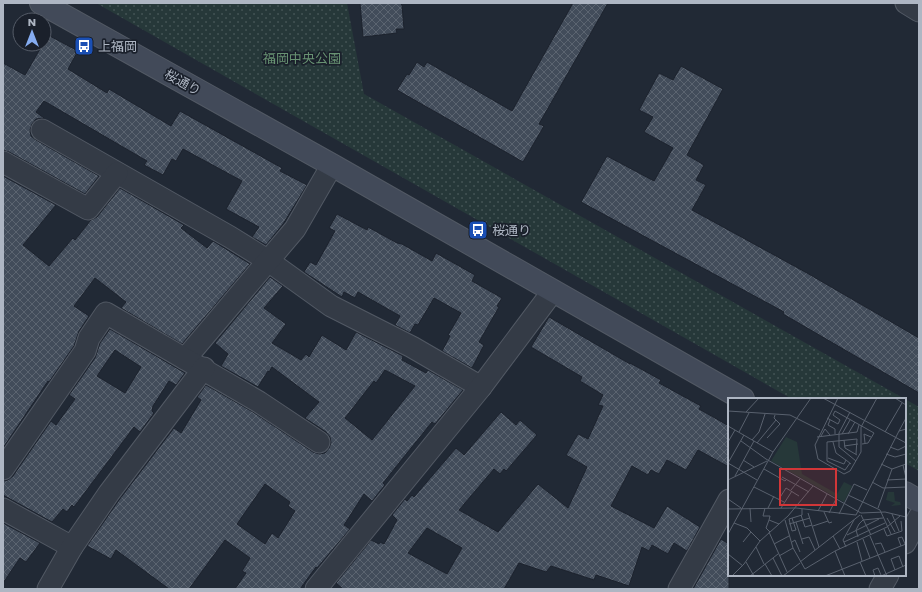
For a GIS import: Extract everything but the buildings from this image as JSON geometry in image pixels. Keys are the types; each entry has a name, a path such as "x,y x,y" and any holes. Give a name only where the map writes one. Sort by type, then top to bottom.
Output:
{"street":[{"name":"桜通り","path":"41,3 332,165 740,398"},
{"path":"906,3 919,11"},
{"path":"42,130 267,260 331,306 412,347 481,387"},
{"path":"3,162 88,210 117,173"},
{"path":"186,359 294,229 332,165"},
{"path":"316,589 481,387 553,291"},
{"path":"3,469 85,351 89,338 106,313 204,368 285,418 319,442"},
{"path":"48,589 72,547 109,493 204,368"},
{"path":"906,494 919,501"},
{"path":"679,589 728,502"},
{"path":"3,509 72,547"},
{"path":"906,541 919,517"},
{"path":"880,589 887,576"}],"green space":[{"name":"福岡中央公園","path":"96,3 347,3 364,94 903,398 790,398"},
{"path":"906,400 919,407 919,471 906,464"}],"place":[{"name":"上福岡","path":"84,46"},
{"name":"桜通り","path":"478,230"}]}
